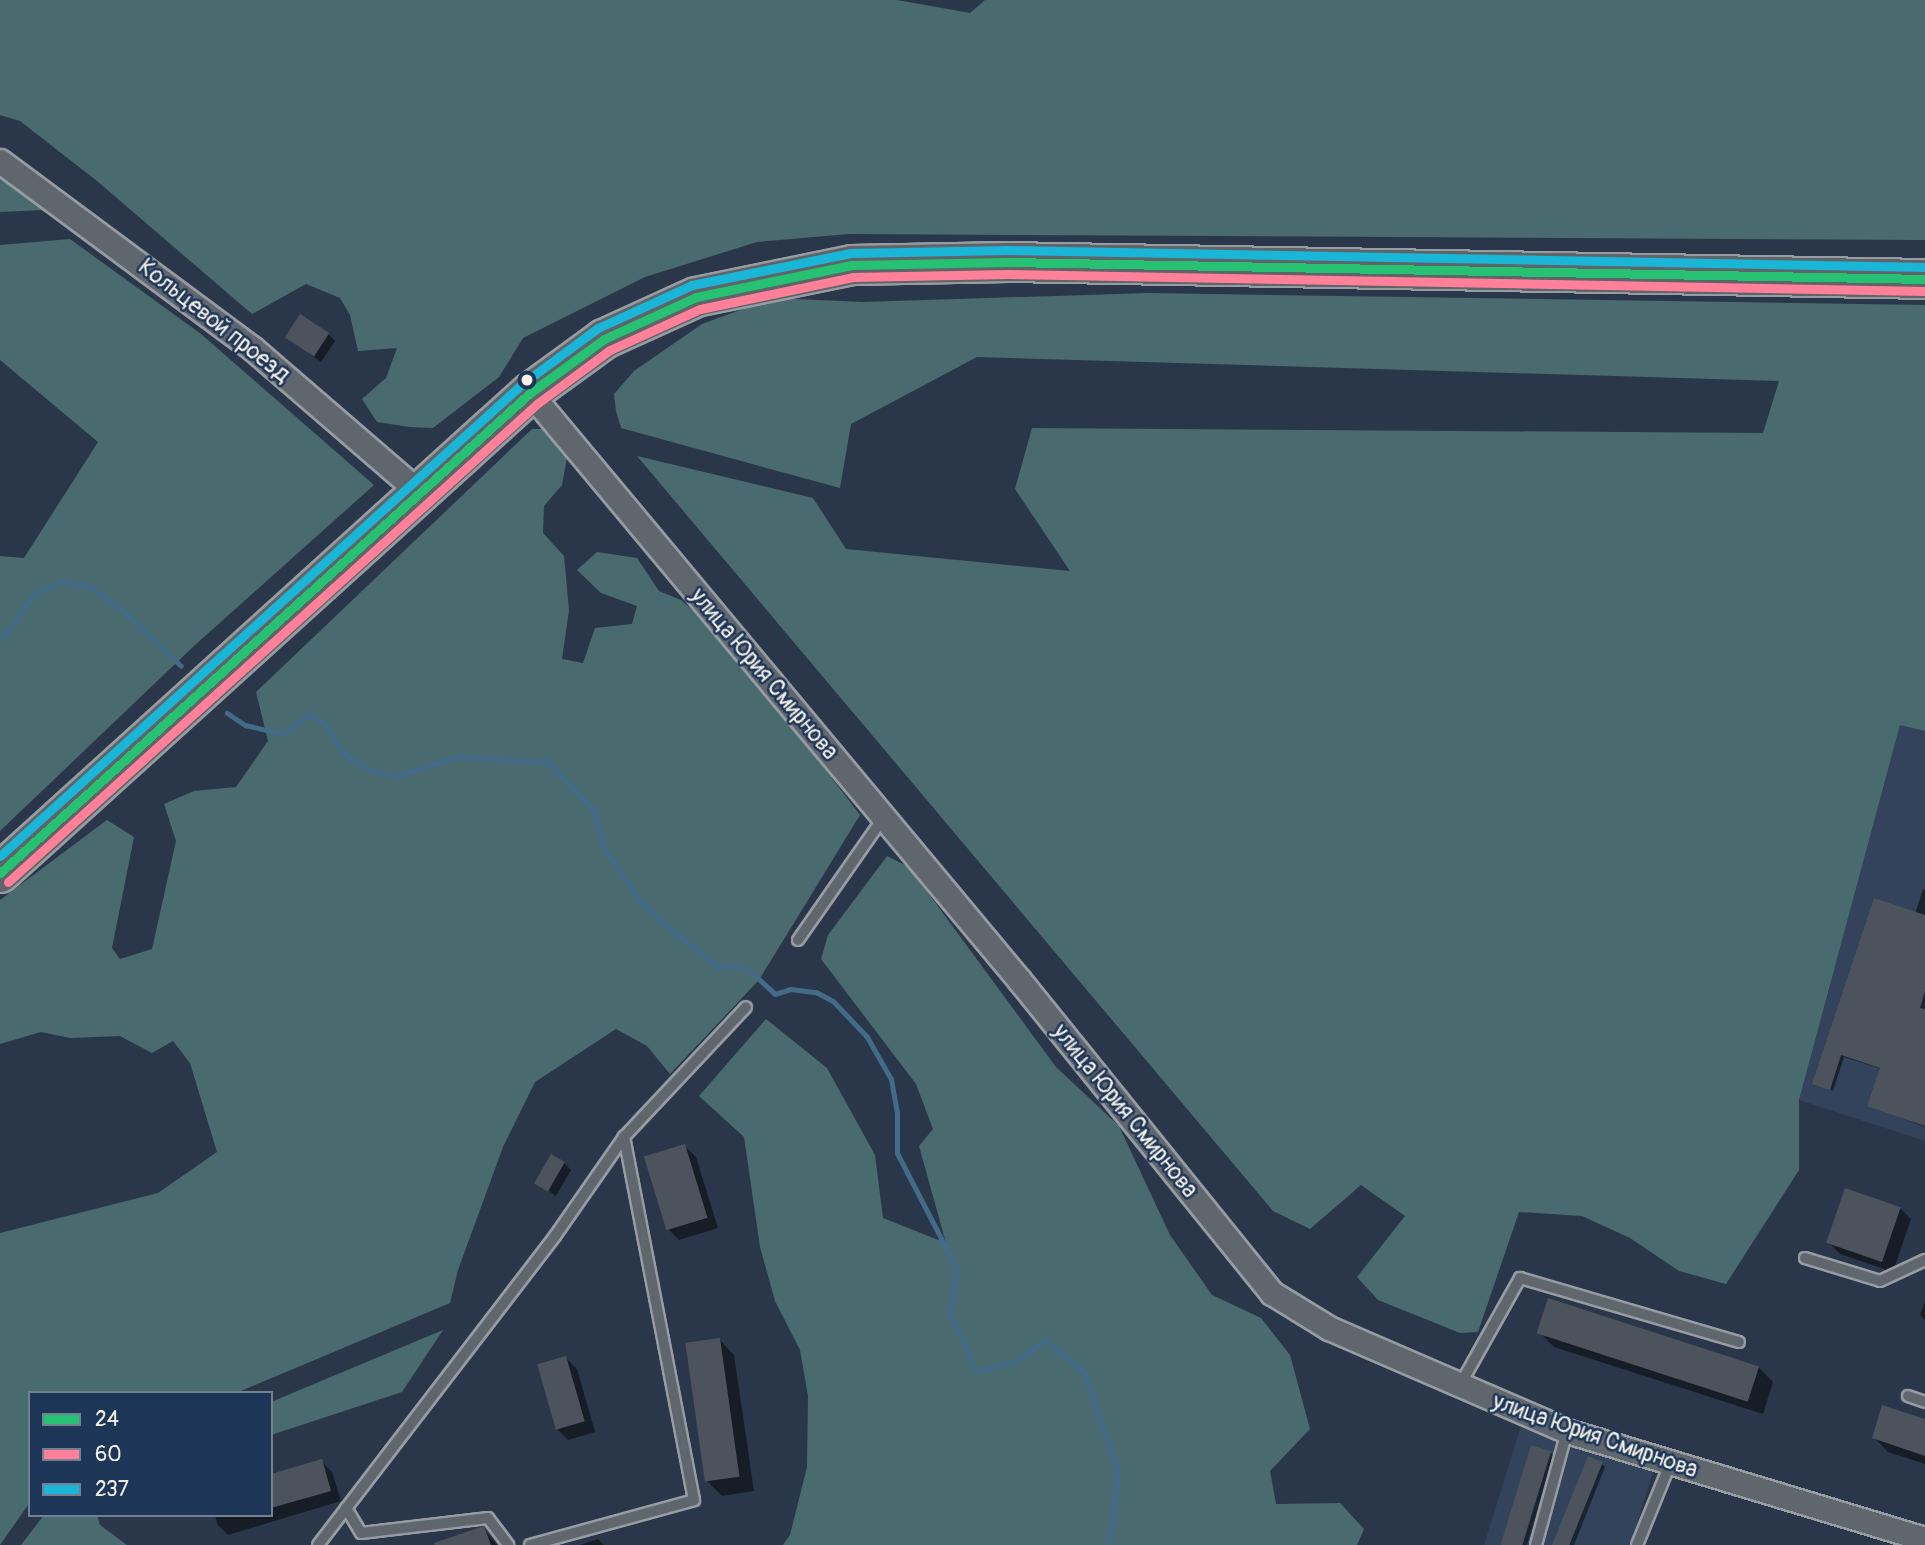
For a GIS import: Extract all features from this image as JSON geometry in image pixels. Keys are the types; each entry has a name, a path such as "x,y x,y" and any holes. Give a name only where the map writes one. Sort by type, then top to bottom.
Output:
{"highway":[{"path":"0,873 530,393 604,339 696,297 852,265 1184,265 1925,279"}],"street":[{"name":"Кольцевой проезд","path":"0,161 252,348 420,493"},
{"name":"улица Юрия Смирнова","path":"530,393 1272,1293 1329,1328 1567,1431 1925,1539"}],"lane":[{"path":"798,940 883,818"},
{"path":"318,1545 555,1236 624,1137 746,1007"},
{"path":"530,1545 694,1500 624,1137"},
{"path":"1805,1258 1880,1281 1925,1260"},
{"path":"1459,1386 1520,1278 1739,1342"},
{"path":"1908,1396 1925,1402"},
{"path":"1536,1545 1567,1431"},
{"path":"1637,1545 1670,1464"},
{"path":"346,1508 361,1533 488,1518 508,1545"}],"shaded area":[{"path":"1900,724 1925,731 1925,1141 1799,1100"},
{"path":"1521,1426 1654,1469 1630,1545 1484,1545"}],"green space":[{"path":"0,0 897,0 970,13 985,0 1925,0 1925,240 849,234 757,242 645,277 523,338 499,377 433,428 409,427 377,422 362,399 386,378 397,348 358,351 350,315 340,298 306,284 252,314 97,181 20,121 0,115"},
{"path":"0,172 7,173 44,210 0,212"},
{"path":"70,239 201,334 374,485 195,645 0,831 0,556 24,558 98,442 0,360 0,245"},
{"path":"1148,293 1925,305 1925,731 1900,725 1799,1100 1799,1170 1726,1284 1679,1271 1630,1238 1582,1216 1519,1212 1478,1332 1460,1333 1378,1300 1357,1277 1405,1216 1361,1185 1310,1229 1273,1211 637,456 813,498 846,549 1070,571 1015,489 1032,428 1763,433 1779,381 977,357 851,424 840,488 621,428 616,411 614,394 634,371 702,324 773,298 863,302"},
{"path":"532,429 544,429 567,458 562,485 544,506 543,533 564,556 569,610 562,659 583,663 595,628 632,624 637,606 601,593 577,570 597,552 637,558 659,591 681,600 726,639 860,815 759,980 670,1074 647,1046 616,1029 535,1082 503,1147 458,1270 450,1303 241,1391 28,1391 28,1505 0,1545 0,1233 158,1193 217,1152 190,1063 173,1041 152,1053 120,1036 70,1038 41,1032 0,1044 0,900 107,820 134,837 112,948 120,959 152,949 176,841 164,804 194,791 236,787 268,741 256,692"},
{"path":"887,856 909,867 1056,1067 1119,1126 1170,1235 1212,1295 1261,1318 1290,1355 1310,1429 1270,1471 1276,1504 1340,1503 1364,1529 1357,1545 783,1545 790,1535 807,1467 808,1396 800,1350 775,1301 760,1247 744,1137 699,1096 766,1019 827,1068 875,1155 883,1218 946,1243 919,1146 933,1129 916,1084 821,959 828,935"},
{"path":"443,1330 402,1392 273,1434 273,1401"},
{"path":"42,1517 98,1517 100,1525 127,1545 21,1545"}],"building":[{"path":"300,314 329,333 314,357 285,337"},
{"path":"1874,898 1925,915 1925,991 1920,1008 1925,1009 1925,1126 1867,1106 1880,1068 1841,1055 1830,1090 1812,1084"},
{"path":"685,1144 708,1218 666,1230 644,1157"},
{"path":"551,1154 565,1162 548,1191 534,1183"},
{"path":"1845,1188 1901,1207 1882,1262 1826,1243"},
{"path":"1548,1298 1759,1367 1748,1402 1537,1333"},
{"path":"720,1338 739,1477 705,1482 685,1343"},
{"path":"566,1356 585,1421 556,1430 537,1364"},
{"path":"1882,1405 1925,1419 1925,1456 1872,1438"},
{"path":"1531,1445 1551,1451 1522,1545 1501,1544"},
{"path":"1588,1456 1603,1462 1569,1545 1552,1545"},
{"path":"322,1459 331,1491 273,1507 273,1473"},
{"path":"484,1526 491,1545 434,1543"}],"waterway":[{"path":"0,634 4,636 35,593 62,582 90,587 126,613 181,666"},
{"path":"227,713 245,725 284,734 309,714 326,726 342,752 370,770 396,776 456,757 548,762 593,809 604,848 642,904 671,930 717,966 747,968 775,994 790,989 816,992 833,1001 867,1037 891,1079 897,1113 897,1153 957,1269 950,1313 976,1371 1016,1361 1045,1340 1084,1372 1118,1471 1109,1545"}],"transit line":[{"name":"237","path":"0,856 522,384 598,328 692,285 851,253 1008,250 1925,267"},
{"name":"24","path":"0,873 530,393 604,339 696,297 852,265 1008,262 1925,279"},
{"name":"60","path":"8,882 538,403 610,350 700,309 853,277 1008,274 1925,291"}]}
